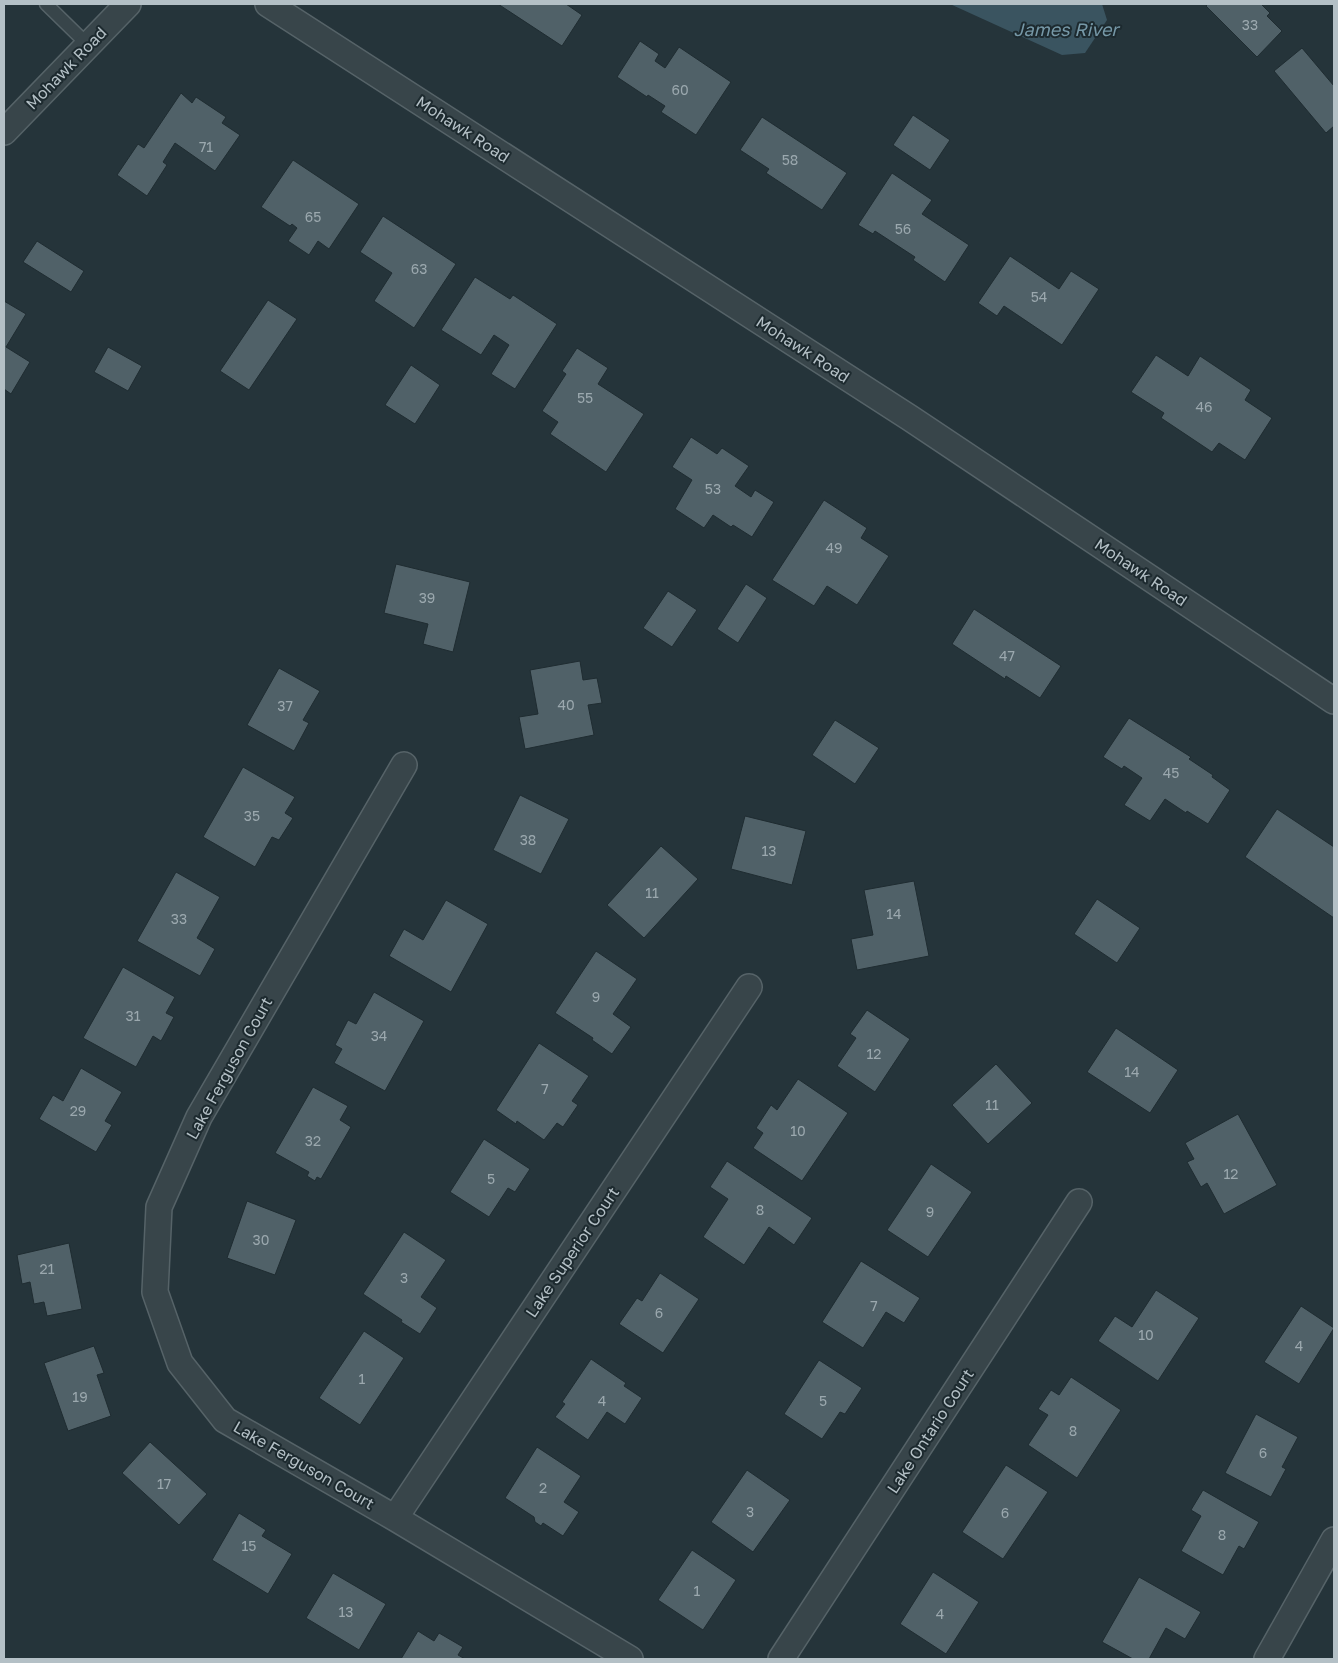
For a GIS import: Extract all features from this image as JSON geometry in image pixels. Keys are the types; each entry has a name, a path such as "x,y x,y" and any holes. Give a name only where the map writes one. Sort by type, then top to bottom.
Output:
{"street":[{"name":"Mohawk Road","path":"4,132 128,4"},
{"name":"Mohawk Road","path":"268,4 910,418 1334,701"},
{"name":"Lake Ferguson Court","path":"404,765 199,1117 159,1207 155,1292 180,1363 224,1420 395,1518 630,1659"},
{"name":"Lake Superior Court","path":"395,1518 749,987"},
{"name":"Lake Ontario Court","path":"781,1659 1079,1202"},
{"path":"1267,1659 1334,1540"}],"lane":[{"path":"46,4 88,45"}],"water":[{"name":"James River","path":"950,4 1102,4 1107,20 1085,53 1062,55"}],"building":[{"path":"498,4 566,4 582,15 562,46"},
{"path":"1208,4 1261,4 1270,13 1267,16 1282,31 1257,57 1206,6"},
{"path":"640,41 659,54 655,61 665,68 679,47 731,82 696,135 661,112 665,106 648,95 647,97 617,77"},
{"path":"1302,48 1334,86 1334,126 1326,133 1274,71"},
{"path":"181,93 192,103 196,97 226,117 222,123 240,135 215,171 175,143 163,162 167,165 147,196 117,175 138,144 144,148"},
{"path":"913,115 950,140 930,170 893,145"},
{"path":"762,117 847,173 822,210 766,173 769,169 740,150"},
{"path":"293,160 359,204 329,249 318,241 309,255 288,241 297,228 292,224 290,226 261,207"},
{"path":"892,173 932,200 922,214 969,245 945,282 913,260 915,257 875,231 873,234 858,225"},
{"path":"383,216 456,264 414,328 374,301 392,273 360,252"},
{"path":"37,241 84,271 71,292 23,262"},
{"path":"1010,256 1059,289 1071,271 1099,289 1062,345 1004,306 997,316 978,303"},
{"path":"475,277 510,299 513,295 557,324 515,389 491,374 509,345 494,335 481,355 441,330"},
{"path":"268,300 297,319 249,390 220,371"},
{"path":"4,301 26,314 6,347 30,362 11,394 4,389"},
{"path":"108,347 142,366 128,391 94,372"},
{"path":"577,348 608,368 598,384 644,414 606,472 550,434 558,422 542,411 566,374 562,371"},
{"path":"1156,355 1188,376 1200,356 1251,390 1245,400 1272,418 1245,460 1219,443 1212,452 1161,418 1164,413 1131,392"},
{"path":"411,365 440,385 415,424 385,405"},
{"path":"691,437 717,454 722,448 749,466 735,486 751,497 755,490 774,502 752,537 733,525 731,527 713,515 704,528 675,509 692,480 672,467"},
{"path":"824,500 867,528 861,538 889,556 857,605 827,586 814,606 772,580"},
{"path":"396,564 470,582 453,652 423,644 428,624 384,613"},
{"path":"746,584 767,598 738,643 717,629"},
{"path":"668,591 697,610 672,647 643,628"},
{"path":"974,609 1061,666 1040,698 1006,676 1005,679 952,644"},
{"path":"580,661 583,680 597,678 602,703 588,705 594,735 525,749 519,717 538,714 530,670"},
{"path":"279,668 320,691 303,720 309,723 294,751 247,725"},
{"path":"1129,718 1191,757 1189,759 1213,775 1212,777 1230,790 1208,824 1187,811 1186,813 1165,799 1150,821 1124,805 1142,778 1124,766 1122,769 1103,757"},
{"path":"835,720 879,748 855,784 812,755"},
{"path":"243,767 295,797 285,813 293,818 279,840 272,837 255,867 203,837"},
{"path":"520,795 569,819 541,874 493,850"},
{"path":"1277,809 1334,847 1334,918 1245,857"},
{"path":"745,816 806,831 792,885 731,869"},
{"path":"661,846 698,879 644,938 607,905"},
{"path":"176,872 220,897 197,938 215,949 200,976 137,941"},
{"path":"914,881 929,956 857,970 851,939 873,935 864,890"},
{"path":"1097,899 1140,928 1117,963 1074,934"},
{"path":"446,900 488,924 451,992 389,956 404,929 423,940"},
{"path":"596,951 637,979 613,1014 631,1027 612,1054 592,1040 593,1038 555,1013"},
{"path":"123,967 175,997 166,1013 174,1017 161,1041 153,1036 136,1067 83,1038"},
{"path":"374,992 424,1021 385,1091 334,1063 342,1049 335,1045 348,1020 356,1024"},
{"path":"867,1010 910,1039 875,1092 837,1066 856,1038 850,1034"},
{"path":"1116,1028 1178,1070 1150,1113 1087,1072"},
{"path":"539,1043 589,1076 572,1101 578,1105 563,1127 557,1123 544,1140 517,1121 516,1124 496,1110"},
{"path":"996,1064 1032,1103 988,1144 952,1105"},
{"path":"81,1068 122,1092 105,1121 112,1125 96,1152 39,1119 53,1095 63,1101"},
{"path":"798,1079 848,1113 802,1181 753,1148 763,1133 756,1128 771,1105 777,1110"},
{"path":"313,1087 348,1106 340,1120 351,1127 321,1179 317,1177 315,1181 307,1176 309,1172 275,1153"},
{"path":"1238,1114 1277,1185 1224,1214 1207,1183 1201,1187 1187,1162 1194,1159 1185,1143"},
{"path":"484,1139 530,1169 515,1192 508,1188 489,1217 450,1192"},
{"path":"727,1161 812,1218 794,1245 769,1227 744,1265 703,1237 728,1199 710,1187"},
{"path":"931,1164 972,1192 928,1257 887,1230"},
{"path":"247,1201 296,1220 275,1275 227,1258"},
{"path":"404,1232 446,1260 421,1297 437,1308 420,1334 363,1294"},
{"path":"69,1243 82,1309 47,1316 44,1302 34,1304 30,1282 22,1284 17,1255"},
{"path":"861,1261 920,1298 904,1323 886,1312 863,1348 822,1322"},
{"path":"660,1273 699,1299 663,1353 619,1324 637,1298 642,1301"},
{"path":"1156,1290 1199,1318 1158,1381 1098,1341 1115,1316 1132,1327"},
{"path":"1301,1306 1334,1328 1299,1384 1264,1362"},
{"path":"364,1331 404,1358 360,1425 319,1398"},
{"path":"94,1346 104,1373 97,1375 111,1416 68,1431 44,1363"},
{"path":"591,1359 626,1383 624,1386 642,1398 625,1424 607,1412 588,1440 555,1417 565,1404 562,1402"},
{"path":"819,1360 862,1388 845,1414 840,1412 822,1439 784,1414"},
{"path":"1071,1377 1121,1410 1077,1478 1028,1445 1048,1415 1038,1409 1051,1390 1059,1395"},
{"path":"1256,1414 1298,1437 1282,1467 1286,1469 1271,1497 1225,1473"},
{"path":"150,1442 207,1494 179,1525 122,1473"},
{"path":"537,1447 581,1476 564,1502 579,1512 563,1536 543,1523 541,1526 535,1522 534,1517 505,1498"},
{"path":"1006,1465 1048,1492 1003,1559 962,1532"},
{"path":"747,1470 790,1500 753,1552 711,1522"},
{"path":"1203,1490 1259,1522 1244,1549 1239,1546 1223,1575 1181,1551 1201,1516 1191,1510"},
{"path":"239,1513 266,1530 262,1536 292,1554 268,1594 212,1560"},
{"path":"692,1550 736,1580 703,1630 658,1600"},
{"path":"933,1572 979,1602 946,1654 900,1624"},
{"path":"333,1573 386,1604 359,1650 306,1618"},
{"path":"1139,1577 1201,1612 1185,1639 1166,1628 1149,1659 1133,1659 1102,1642"},
{"path":"418,1631 434,1641 439,1633 463,1647 458,1655 465,1659 401,1659"}]}
